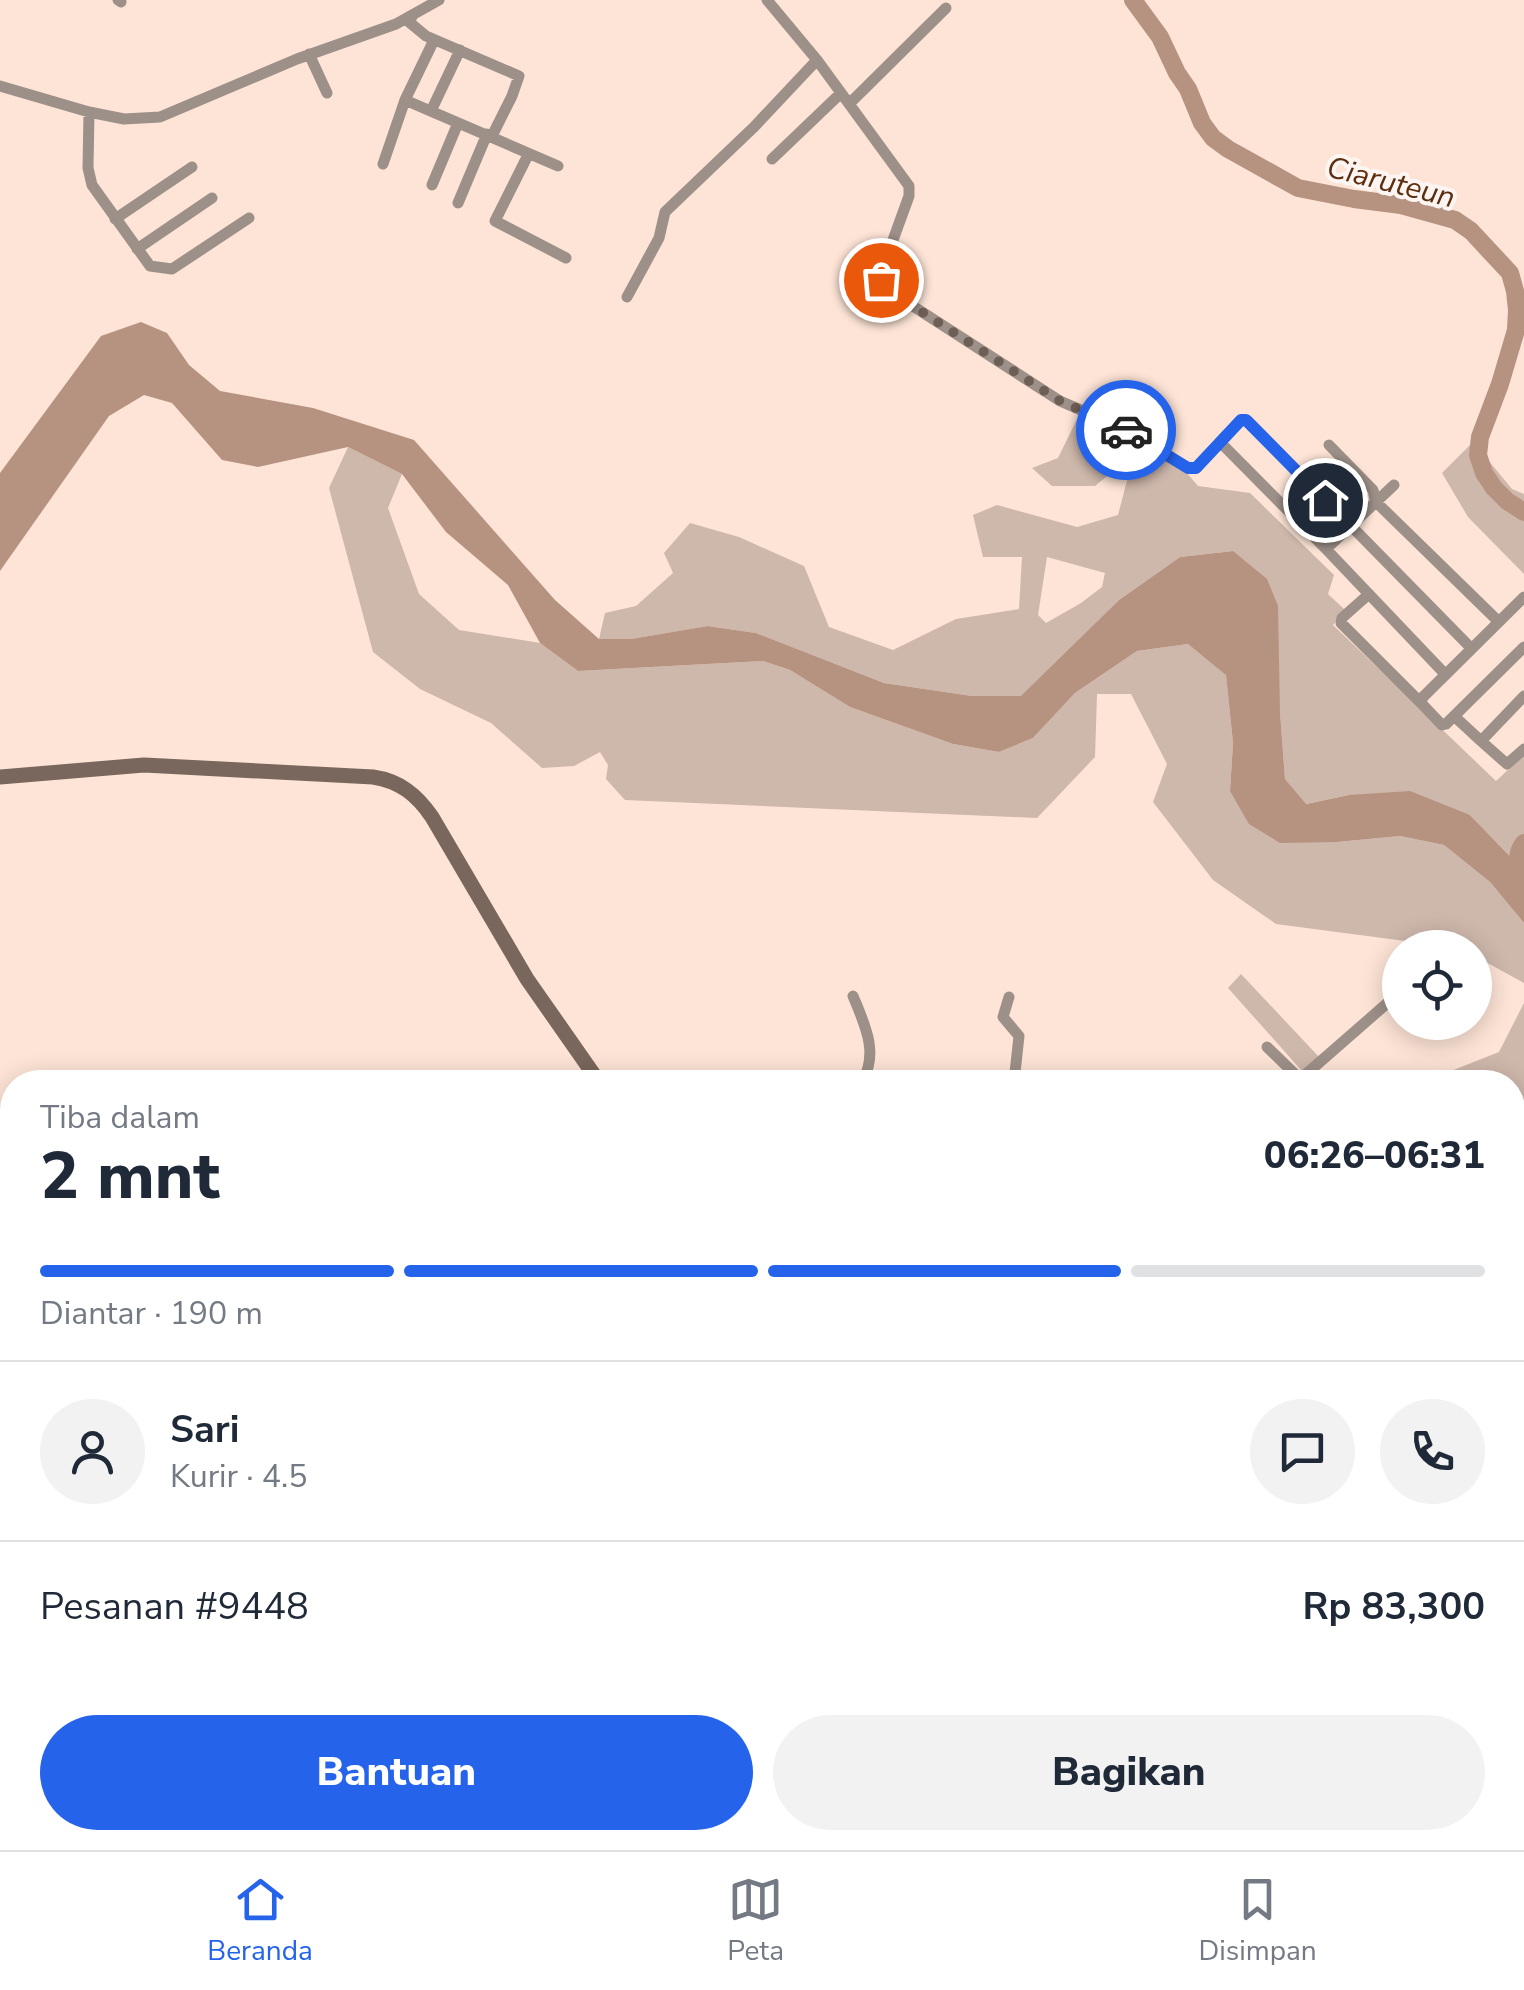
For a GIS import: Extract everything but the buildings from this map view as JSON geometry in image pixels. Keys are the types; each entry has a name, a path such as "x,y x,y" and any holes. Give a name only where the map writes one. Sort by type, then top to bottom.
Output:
{"main road":[{"path":"0,777 144,765 373,776 396,783 424,806 528,980 591,1070"}],"street":[{"path":"0,86 90,112 142,120 160,117 309,54 375,32 439,0"},
{"path":"767,0 817,60 909,186 881,273 888,290 1060,401 1120,427 1188,468 1196,468 1241,420 1248,421 1471,648"},
{"path":"772,159 946,8"},
{"path":"413,15 409,22 414,28 434,40 519,76 458,203"},
{"path":"383,164 405,100 434,40"},
{"path":"432,111 460,50"},
{"path":"309,54 327,92"},
{"path":"627,297 659,238 666,212 817,60"},
{"path":"405,100 558,166"},
{"path":"90,112 88,168 92,184 150,266 172,269 249,218"},
{"path":"432,185 458,123"},
{"path":"528,155 495,221 566,258"},
{"path":"114,219 192,167"},
{"path":"138,249 212,198"},
{"path":"1220,442 1445,674"},
{"path":"1329,444 1373,490 1376,502 1498,621"},
{"path":"1326,549 1394,485"},
{"path":"1369,594 1340,621 1442,725 1524,647"},
{"path":"1421,703 1422,697 1524,597"},
{"path":"1481,741 1524,696"},
{"path":"1454,716 1507,764 1524,749"},
{"path":"853,996 870,1045 868,1070"},
{"path":"1009,997 1003,1017 1019,1036 1015,1070"},
{"path":"1311,1070 1382,1008"},
{"path":"1267,1048 1288,1070"}],"shaded area":[{"path":"141,322 167,333 189,365 220,391 313,408 414,440 555,600 599,639 631,639 708,626 756,633 884,683 972,696 1021,696 1119,600 1180,557 1233,551 1267,579 1278,606 1285,779 1306,804 1349,795 1410,791 1470,815 1524,871 1524,923 1490,882 1444,845 1400,836 1280,843 1249,824 1230,791 1233,743 1226,675 1188,644 1137,651 1075,693 1033,738 999,752 953,744 850,707 790,670 763,661 578,671 540,643 508,585 446,532 402,474 348,447 258,467 222,460 172,403 144,395 109,416 0,571 0,473 101,336"},
{"path":"1078,417 1131,441 1123,463 1095,486 1052,486 1032,468 1058,458"},
{"path":"1473,442 1512,489 1524,494 1524,574 1468,517 1442,473"},
{"path":"348,447 402,474 388,508 419,594 459,630 540,643 578,671 763,661 790,670 850,707 953,744 999,752 1033,738 1075,693 1137,651 1188,644 1226,674 1233,743 1230,791 1337,842 1400,836 1444,845 1490,882 1524,923 1524,983 1492,965 1492,930 1382,930 1382,938 1276,924 1213,880 1153,802 1167,764 1131,694 1097,694 1095,757 1037,818 625,800 606,779 608,765 600,752 574,766 542,768 491,723 420,689 373,652 329,488"},
{"path":"1152,450 1174,458 1198,486 1250,493 1334,575 1328,594 1345,610 1333,625 1496,781 1524,755 1524,871 1470,815 1349,795 1305,804 1285,779 1280,712 1233,551 1180,557 1119,600 1022,696 972,696 884,683 756,633 709,626 631,639 599,639 605,613 636,606 673,573 664,553 690,523 739,537 804,566 829,627 893,650 956,619 1019,609 1022,557 983,557 973,515 997,505 1077,527 1118,515 1129,473","holes":["1047,557 1105,573 1102,587 1081,603 1046,623 1038,615"]},
{"path":"1241,974 1319,1057 1301,1070 1228,988"},
{"path":"1524,1003 1524,1070 1454,1070 1499,1052"}],"waterway":[{"name":"Ciaruteun","path":"1133,0 1160,37 1202,123 1228,149 1298,188 1401,205 1455,220 1471,231 1510,273 1515,291 1516,330 1480,437 1478,455 1494,488 1524,512"},
{"name":"Ciaruteun","path":"1524,843 1518,859 1524,888"}],"way so far":[{"path":"881,280 888,290 1060,401 1126,430"}],"route":[{"path":"1126,430 1188,468 1196,468 1244,419 1325,500"}]}
